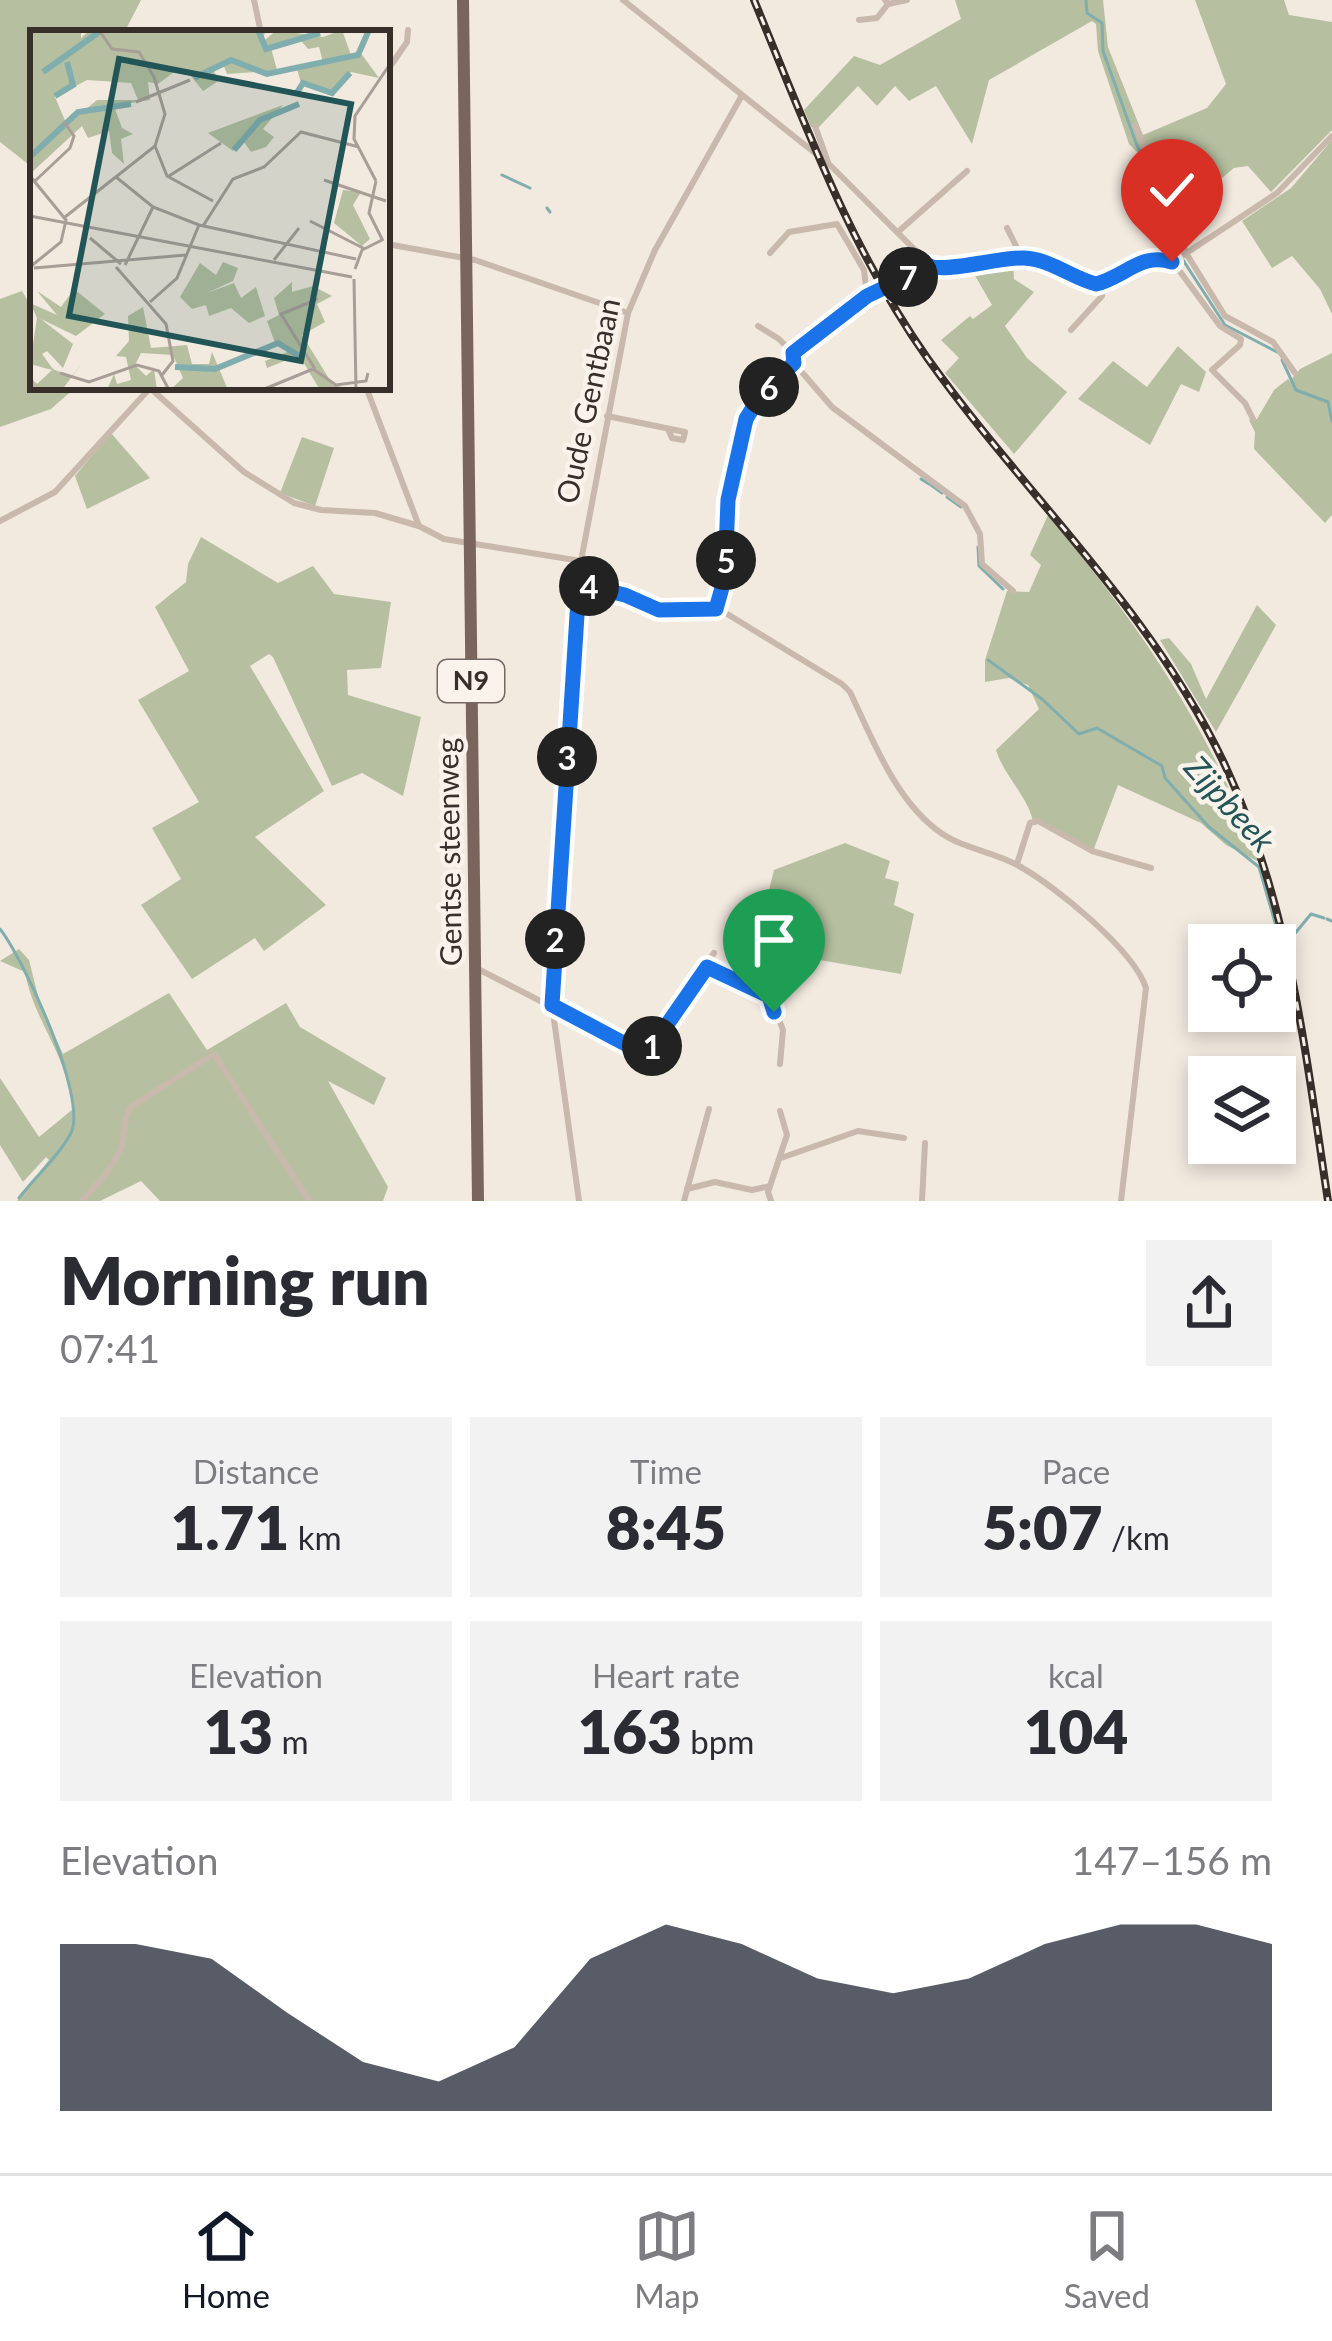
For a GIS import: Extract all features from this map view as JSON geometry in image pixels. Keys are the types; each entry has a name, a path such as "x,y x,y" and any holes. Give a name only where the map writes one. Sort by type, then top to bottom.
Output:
{"main road":[{"name":"Gentse steenweg","path":"463,0 478,1201"}],"street":[{"path":"254,0 259,30"},
{"path":"623,0 830,165 930,266 939,270 976,261 1022,258 1089,283 1103,283 1140,262 1160,258 1172,262 1220,326 1241,339 1212,370 1245,403 1253,419"},
{"path":"859,20 877,18 886,2 907,0"},
{"path":"390,67 407,42 408,30"},
{"name":"Oude Gentbaan","path":"579,1201 552,1005 581,562 628,313 741,97"},
{"path":"1135,125 1160,178 1186,253 1225,316 1273,342 1295,373"},
{"path":"814,126 830,165"},
{"path":"1172,262 1277,193 1332,136"},
{"path":"899,231 968,171"},
{"path":"770,253 789,232 837,224 864,270 867,296"},
{"path":"1007,228 1022,258"},
{"path":"390,245 467,259 628,313"},
{"path":"716,609 725,577 728,500 746,419 760,396 794,358 867,296 930,266"},
{"path":"1070,330 1105,292 1103,283"},
{"path":"758,326 779,339 824,399 965,506 980,533 982,564 1010,589"},
{"path":"0,521 55,492 148,390"},
{"path":"152,390 241,470 277,494 321,510 375,513 444,539 581,562"},
{"path":"367,390 419,526"},
{"path":"607,416 668,428"},
{"path":"579,584 625,595 659,610 716,609 847,688 893,777 935,828 1017,864 1091,920 1145,982 1129,1163 1121,1201"},
{"path":"1017,864 1030,824 1038,821 1092,851 1151,868"},
{"path":"646,1055 714,952"},
{"path":"707,967 771,998 783,1030 780,1064"},
{"path":"476,968 663,1064"},
{"path":"82,1201 110,1170 121,1147 126,1112 214,1054 309,1201"},
{"path":"684,1201 709,1109"},
{"path":"771,1201 770,1186 787,1135 780,1111"},
{"path":"781,1159 858,1131 904,1138"},
{"path":"922,1201 926,1143"},
{"path":"687,1189 715,1182 752,1190 770,1186"}],"green space":[{"path":"0,0 141,0 126,30 30,30 30,166 0,142"},
{"path":"955,0 1103,0 1108,47 1143,135 1207,108 1226,84 1195,0 1284,0 1289,15 1332,22 1332,130 1271,192 1248,166 1234,168 1211,187 1202,175 1157,196 1139,154 1129,144 1092,21 989,80 972,144 936,86 909,101 895,86 877,106 858,86 818,128 811,127 804,110 854,56 880,65 961,19"},
{"path":"1332,140 1332,314 1320,289 1292,256 1272,268 1242,221 1291,188"},
{"path":"1013,262 1014,279 1034,292 1005,326 1027,358 1067,392 1014,454 945,373 959,358 941,340 992,305 970,267"},
{"path":"22,291 30,305 30,390 73,390 51,409 0,427 0,299"},
{"path":"1178,346 1206,372 1199,392 1181,384 1150,445 1078,399 1113,361 1147,387"},
{"path":"1332,353 1332,515 1325,523 1254,449 1255,432 1249,420 1257,419 1274,390 1300,369"},
{"path":"111,433 150,478 87,509 75,476"},
{"path":"302,437 334,448 315,506 280,493"},
{"path":"1048,515 1169,679 1219,767 1259,862 1226,845 1201,823 1118,785 1093,851 1033,821 996,750 1039,709 1028,685 1009,678 985,682 985,660 1007,591 1029,592 1041,565 1030,555"},
{"path":"201,537 278,583 313,566 334,594 391,602 381,668 347,670 348,695 421,717 403,796 362,773 332,786 273,657 269,654 250,666 324,791 255,837 326,905 264,951 255,938 192,979 141,905 181,879 152,828 199,802 138,700 189,671 155,607 186,582 188,564"},
{"path":"1257,605 1276,625 1216,732 1160,640 1169,638 1191,664 1206,699"},
{"path":"845,843 890,861 885,878 899,882 894,905 914,914 901,974 808,958 759,931 774,870"},
{"path":"19,949 29,960 40,1004 63,1054 169,993 207,1050 286,1003 300,1027 386,1078 374,1105 328,1081 388,1187 383,1201 160,1201 141,1181 100,1201 17,1201 49,1160 46,1157 23,1182 0,1145 0,1078 39,1137 73,1109 64,1071 25,972 0,961"}],"waterway":[{"path":"1086,0 1087,13 1102,23 1103,51 1179,253"},
{"name":"Zijpbeek","path":"502,175 530,188"},
{"name":"Zijpbeek","path":"547,208 550,212"},
{"path":"1183,260 1225,325 1277,352"},
{"path":"1282,360 1296,390 1328,402 1332,421"},
{"name":"Zijpbeek","path":"921,479 929,484"},
{"name":"Zijpbeek","path":"931,485 942,493"},
{"name":"Zijpbeek","path":"947,497 961,507"},
{"name":"Zijpbeek","path":"978,547 979,566 1003,589"},
{"name":"Zijpbeek","path":"988,660 1042,699 1079,734 1097,728 1162,766 1165,778 1209,827 1259,867 1275,924"},
{"name":"Zijpbeek","path":"1296,932 1311,914 1324,918"},
{"name":"Zijpbeek","path":"1327,919 1332,921"},
{"path":"0,929 50,1028 74,1115 66,1142 19,1198"}],"railway":[{"path":"754,0 852,230 900,317 966,409 1123,602 1193,705 1223,761 1246,814 1279,921 1328,1201"}],"route":[{"path":"774,1012 769,996 707,967 646,1055 552,1005 579,584 625,595 659,610 716,609 724,587 728,500 749,413 794,363 793,353 867,296 930,266 939,270 976,261 1029,258 1096,284 1140,262 1160,258 1172,262"}]}
